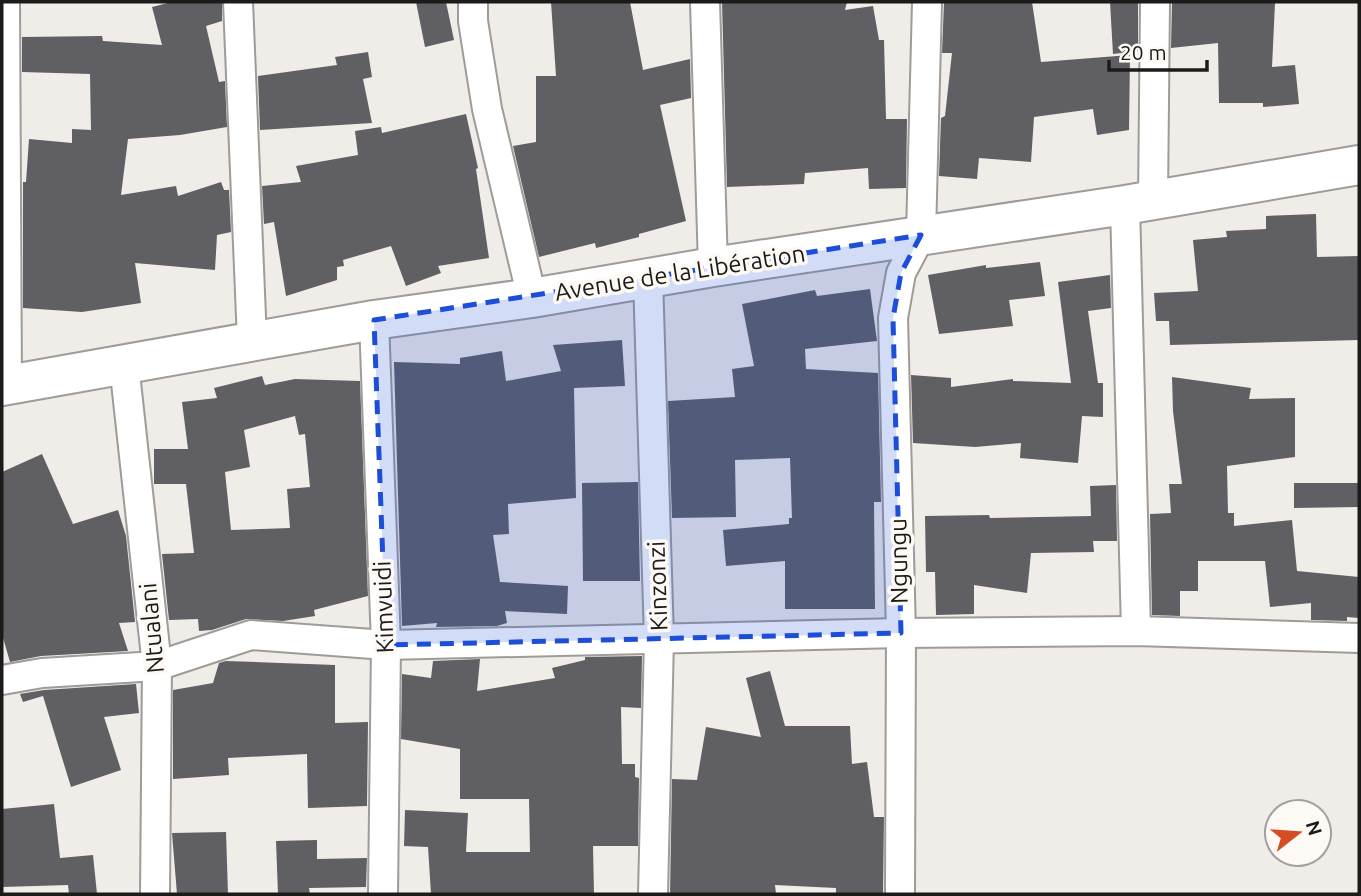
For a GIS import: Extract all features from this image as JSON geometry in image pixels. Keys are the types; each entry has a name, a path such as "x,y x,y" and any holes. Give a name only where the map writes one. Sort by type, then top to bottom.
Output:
{"highway":[{"name":"Avenue de la Libération","path":"3,387 374,320 532,298 648,277 1139,202 1359,165"}],"street":[{"path":"3,387 5,2"},
{"path":"238,2 252,341"},
{"path":"473,2 473,21 487,109 532,298"},
{"path":"705,2 713,267"},
{"path":"921,235 927,2"},
{"path":"1136,631 1139,202 1155,2"},
{"name":"Ngungu","path":"900,894 901,633 893,318 901,273 921,235"},
{"name":"Kinzonzi","path":"648,277 659,639 653,894"},
{"name":"Kimvuidi","path":"374,320 386,645 383,894"},
{"name":"Ntualani","path":"124,364 157,666 155,894"},
{"path":"2,680 43,673 157,666 251,635 386,645 901,633 1136,631 1359,638"}],"highlighted area":[{"path":"921,235 901,273 893,318 901,633 386,645 374,320"}],"building":[{"path":"172,2 222,2 222,21 206,26 219,82 225,81 227,127 180,135 128,139 121,195 176,186 178,196 221,182 224,190 229,190 231,232 217,235 215,270 135,263 141,303 82,312 23,308 23,182 26,182 29,139 72,143 72,129 91,130 90,74 22,72 22,37 102,36 103,41 162,45 152,7"},
{"path":"416,2 446,2 454,40 425,47"},
{"path":"551,2 630,2 643,70 690,59 691,98 660,105 686,221 596,248 595,243 539,257 513,146 536,142 536,76 556,76"},
{"path":"722,2 847,2 845,10 873,6 879,40 884,40 886,119 907,119 906,188 869,189 868,168 805,173 804,184 727,187"},
{"path":"944,2 1032,2 1041,62 1130,55 1129,130 1097,135 1093,109 1034,117 1031,162 979,158 977,179 939,176 941,118 945,116 952,53 942,53"},
{"path":"1110,2 1138,2 1138,51 1113,54"},
{"path":"1172,2 1275,3 1272,67 1295,65 1299,104 1263,107 1263,103 1219,103 1218,43 1171,48"},
{"path":"368,52 372,77 363,79 372,123 260,130 258,76 337,65 335,57"},
{"path":"466,114 478,168 476,169 489,258 438,266 441,273 406,286 391,246 343,260 344,266 337,267 337,280 286,296 274,222 264,224 262,186 301,182 296,166 358,155 355,131 381,127 382,133"},
{"path":"1316,214 1317,257 1359,256 1359,340 1170,345 1169,321 1156,321 1154,293 1198,291 1193,240 1227,237 1226,231 1266,229 1266,216"},
{"path":"1040,262 1045,296 1009,300 1013,326 939,334 928,275 986,265 986,268"},
{"path":"1110,275 1111,308 1088,311 1098,383 1103,383 1103,417 1082,416 1078,463 1020,458 1021,443 975,447 913,443 911,375 951,378 951,387 1013,379 1071,383 1058,282"},
{"path":"870,289 877,341 805,349 806,369 878,373 881,502 874,502 875,609 785,609 785,561 726,566 723,530 789,524 789,518 792,518 790,458 735,460 736,517 672,518 668,401 735,397 732,369 754,366 742,304 815,290 817,296"},
{"path":"622,340 625,386 574,388 576,498 508,504 509,534 493,535 500,582 568,586 567,614 505,611 507,623 497,626 436,627 437,623 402,626 394,362 460,364 460,358 502,351 506,381 561,371 553,345"},
{"path":"262,376 265,385 295,379 360,381 368,596 314,610 315,616 283,621 246,619 212,630 199,631 198,619 169,620 162,554 194,553 186,484 154,484 154,449 188,449 182,402 217,398 214,388","holes":["295,416 299,435 305,434 310,487 287,489 290,528 231,530 225,472 250,467 244,430"]},
{"path":"1172,377 1251,388 1249,399 1295,398 1295,457 1227,466 1228,513 1234,513 1234,526 1292,520 1297,571 1359,577 1359,618 1347,617 1347,621 1311,620 1311,603 1270,607 1265,561 1198,561 1198,591 1180,591 1180,616 1152,615 1150,514 1171,513 1169,484 1182,484 1173,411"},
{"path":"42,454 73,524 118,510 126,536 135,622 119,623 128,651 41,656 10,662 2,634 2,472"},
{"path":"638,482 640,581 583,581 582,483"},
{"path":"1294,483 1359,483 1359,507 1294,508"},
{"path":"1116,485 1117,541 1093,541 1094,552 1031,553 1027,593 974,585 974,614 936,615 935,572 926,572 925,516 1091,516 1090,486"},
{"path":"642,656 641,708 621,707 622,764 635,764 635,777 639,778 638,846 593,846 594,894 431,894 428,847 404,846 405,810 468,813 466,852 530,852 529,799 460,799 460,749 401,739 402,674 431,678 433,661 480,659 477,691 555,678 552,668 585,660 585,657"},
{"path":"226,661 335,665 335,723 368,722 367,806 308,808 307,754 228,758 229,775 173,779 173,690 213,683 219,663"},
{"path":"770,671 785,726 850,726 852,764 867,762 874,817 884,817 883,894 836,894 836,888 775,885 776,894 670,894 672,779 697,780 706,727 761,737 746,678"},
{"path":"136,684 139,713 104,717 121,770 71,787 43,696 23,702 20,694"},
{"path":"54,804 60,858 93,855 97,894 69,894 68,885 2,887 2,809"},
{"path":"226,832 228,894 177,894 172,833"},
{"path":"317,840 317,859 367,858 366,887 309,888 310,894 278,894 276,841"}]}
